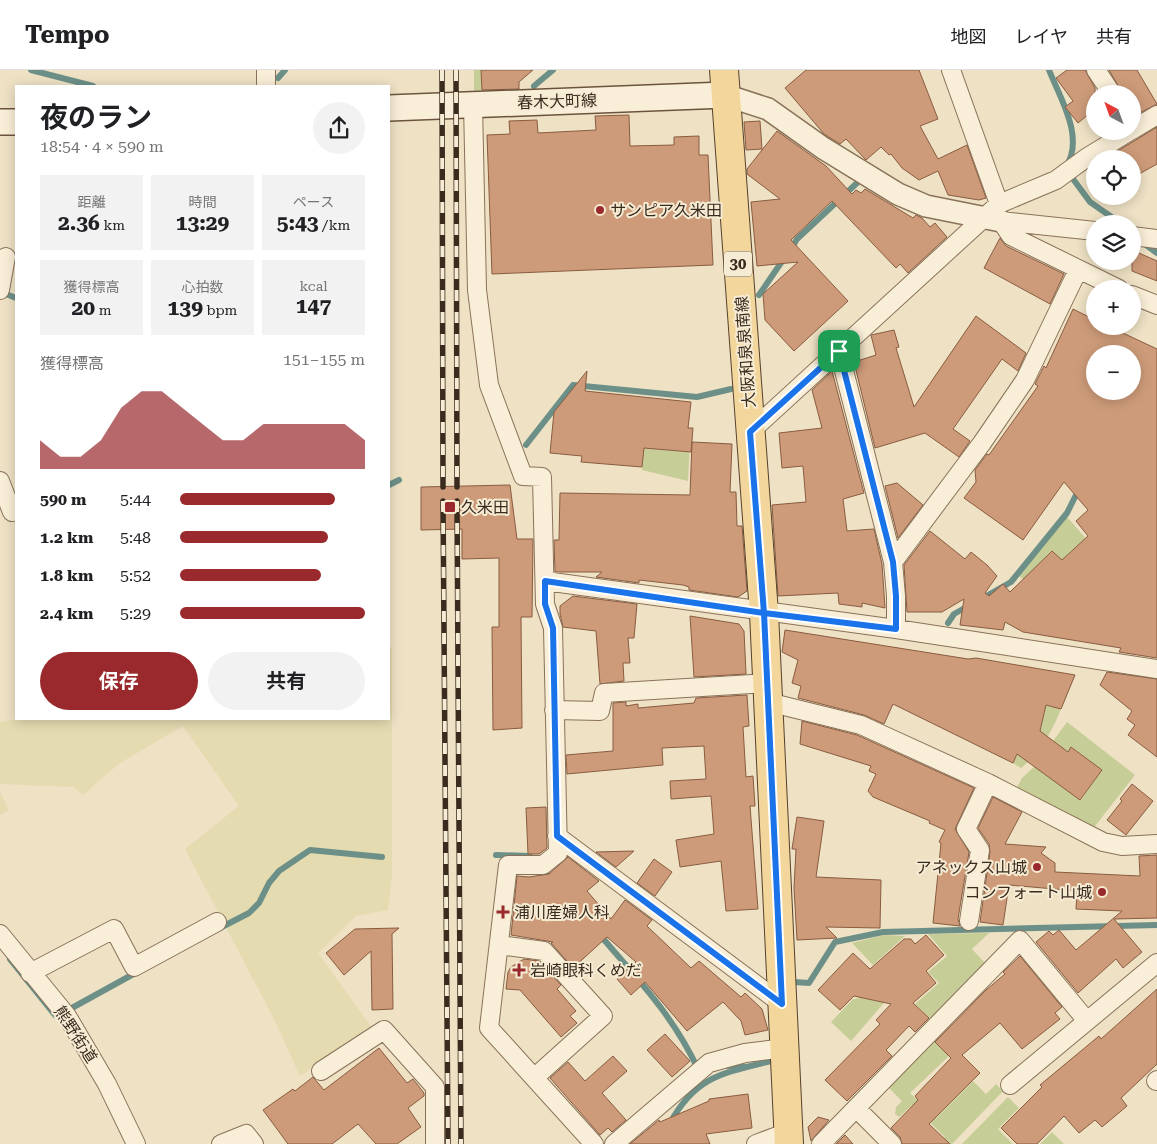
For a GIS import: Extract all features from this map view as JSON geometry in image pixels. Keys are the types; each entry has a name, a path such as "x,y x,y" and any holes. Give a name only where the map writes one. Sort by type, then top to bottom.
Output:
{"main road":[{"name":"春木大町線","path":"390,108 473,104 724,82"},
{"name":"大阪和泉泉南線","path":"724,82 764,613 788,1138"},
{"path":"0,122 15,122"}],"street":[{"path":"266,70 266,85"},
{"path":"950,70 995,214 1011,236 1100,280"},
{"path":"1096,70 1106,85"},
{"path":"724,82 768,109 823,148 898,194 926,206 995,214 1086,230"},
{"path":"473,104 477,290 489,384 523,476 542,477 545,604 553,628 558,853 543,865 508,865 489,1028 594,1144"},
{"path":"1141,124 1157,115"},
{"path":"750,432 995,214 1065,173 1116,140"},
{"path":"1141,237 1157,239"},
{"path":"0,290 7,257"},
{"path":"893,562 982,443 1025,380 1078,270"},
{"path":"1141,299 1157,306"},
{"path":"839,351 893,562 896,629"},
{"path":"0,481 10,515"},
{"path":"545,581 764,613 896,629 1157,669"},
{"path":"554,710 600,711 604,693 768,692 861,725 988,783 1103,842 1122,846 1157,844"},
{"path":"969,921 980,850 966,829 988,783"},
{"path":"557,836 782,1004"},
{"path":"30,973 114,929 134,967 217,922"},
{"name":"熊野街道","path":"0,934 67,1016 107,1084 136,1144"},
{"path":"821,1144 1020,940 1088,1021"},
{"path":"499,944 544,951 603,1016 534,1078"},
{"path":"1010,1085 1157,963"},
{"path":"321,1071 384,1030 435,1087 435,1144"},
{"path":"614,1144 708,1063 745,1053 784,1048"},
{"path":"856,1108 892,1144"},
{"path":"221,1144 246,1134 254,1144"},
{"path":"756,1144 788,1138"}],"shaded area":[{"path":"390,647 392,647 392,875 388,910 356,916 318,953 372,1028 300,1076 275,1021 185,849 239,806 183,726 120,763 83,795 74,787 0,784 0,722 15,719 390,720"},
{"path":"0,792 9,810 0,815"}],"green space":[{"path":"474,70 481,70 482,90 474,91"},
{"path":"690,440 688,481 642,470 644,448 685,452"},
{"path":"1067,517 1090,543 1072,551 1062,560 1051,551 1024,580 1019,576"},
{"path":"1046,705 1061,709 1045,741 1034,756 1021,768 1013,763 1027,735 1040,734"},
{"path":"1067,722 1135,775 1092,830 1015,791 1022,778 1035,766 1081,800 1102,770 1072,747 1068,752 1053,741"},
{"path":"989,933 972,949 987,965 933,1021 915,1004 939,983 928,972 947,956 928,934"},
{"path":"884,935 905,936 873,965 852,943"},
{"path":"897,988 851,1041 831,1022 853,999"},
{"path":"932,1039 949,1056 910,1093 936,1118 973,1081 986,1094 996,1084 1003,1091 952,1144 939,1144 945,1137 912,1105 899,1117 895,1114 896,1107 902,1101 887,1086"},
{"path":"1008,1097 1019,1108 998,1129 1013,1144 962,1144"},
{"path":"1052,1132 1064,1144 1040,1144"}],"building":[{"path":"481,70 533,70 519,82 519,89 482,90"},
{"path":"806,70 919,70 938,119 920,126 938,159 967,145 986,198 979,200 948,195 938,171 919,180 902,168 891,154 889,155 881,147 866,160 846,139 840,144 824,134 785,88"},
{"path":"1067,70 1085,70 1093,85 1086,85 1086,116 1078,123 1065,107 1073,101 1056,78"},
{"path":"1109,70 1137,70 1157,104 1141,112 1141,85 1118,85"},
{"name":"サンピア久米田","path":"629,115 630,146 674,145 674,137 699,136 699,155 708,155 713,265 492,274 487,135 510,134 509,121 537,120 538,133 596,130 595,116"},
{"path":"760,121 762,149 746,150 744,122"},
{"path":"1157,127 1157,164 1141,173 1141,150 1119,150 1136,140 1141,140 1141,137"},
{"path":"777,131 826,166 852,194 856,190 861,193 865,189 913,218 916,215 922,218 930,227 935,223 947,237 908,273 900,264 896,268 832,201 791,240 848,301 794,351 765,320 763,294 798,262 757,266 751,202 780,199 747,174 747,169"},
{"path":"1000,238 1006,246 1064,274 1050,304 984,268"},
{"path":"1141,254 1157,261 1157,281 1132,271 1141,270"},
{"path":"1073,309 1086,316 1086,335 1127,335 1157,349 1157,658 1119,652 1121,648 1023,632 1005,622 1003,630 960,625 964,599 942,612 907,612 904,565 930,531 965,559 971,552 997,576 985,593 989,596 1003,584 1010,592 1052,551 1062,560 1088,536 1076,521 1088,510 1064,482 1023,540 964,498 976,482 975,470 987,454 989,455 1038,386 1035,384 1044,366 1046,368"},
{"path":"976,316 1026,353 1018,371 1002,359 953,429 970,441 959,457 925,433 875,448 854,362 876,355 871,335 894,330 899,347 896,348 914,407"},
{"path":"587,371 585,391 691,402 688,428 693,428 691,452 644,448 642,467 581,462 582,456 550,453 554,412"},
{"path":"832,371 864,493 843,499 847,531 874,529 882,564 885,608 862,603 862,607 839,604 838,593 778,596 772,505 806,502 803,466 782,468 779,433 822,428 812,390"},
{"path":"692,442 732,444 730,492 736,492 737,526 742,526 747,591 738,597 689,590 689,587 683,585 639,580 639,583 596,577 602,572 555,572 554,540 559,540 560,493 690,495"},
{"path":"897,483 923,505 898,538 885,486"},
{"path":"510,485 517,539 533,539 532,617 521,617 522,728 493,730 492,627 499,627 499,558 462,559 462,529 421,530 421,487"},
{"path":"573,596 637,604 634,638 628,638 630,663 623,663 624,681 600,684 596,631 563,627 560,606"},
{"path":"690,616 739,624 744,631 746,674 694,677"},
{"path":"785,630 968,659 976,658 1075,675 1061,709 1046,705 1040,731 1068,752 1071,747 1102,770 1080,800 1017,754 1013,763 893,704 884,724 864,715 798,698 801,686 792,683 798,660 782,652"},
{"path":"1107,672 1157,679 1157,757 1128,735 1135,725 1127,719 1132,711 1100,685"},
{"path":"747,695 749,726 743,727 746,777 753,776 755,806 750,806 758,909 726,911 721,861 680,867 676,840 714,834 711,796 671,799 670,781 706,779 704,746 662,748 663,765 567,774 566,755 613,751 613,703 626,702 626,706 638,704 638,708 694,703 696,698"},
{"path":"802,721 857,735 974,788 955,829 969,852 958,919 960,926 933,923 941,843 939,842 945,830 929,823 930,821 873,797 868,791 876,774 869,771 871,766 800,744"},
{"path":"1132,784 1153,801 1126,835 1107,820"},
{"path":"993,797 1022,812 1005,844 1046,847 1041,853 1055,863 1055,872 1140,876 1139,856 1157,855 1157,918 1114,919 1142,952 1123,968 1116,959 1078,993 1036,942 1049,931 1053,935 1059,930 1076,950 1122,911 1076,909 1077,891 1009,885 1003,925 980,922 990,852 989,844 978,828"},
{"path":"546,807 547,848 539,854 528,854 526,808"},
{"path":"797,817 824,821 816,877 881,880 880,928 826,927 837,938 797,940 794,888 796,849 792,849"},
{"path":"634,851 616,867 596,852"},
{"path":"568,857 599,881 587,891 611,919 625,900 652,920 647,926 691,968 699,961 741,997 745,993 762,1009 768,1030 745,1035 741,1021 723,1002 687,1031 645,982 631,995 617,979 636,962 607,937 573,968 551,943 553,942 511,935 517,876 529,877 549,874"},
{"path":"654,859 672,872 655,896 637,883"},
{"path":"399,928 392,934 393,1009 372,1010 371,951 344,975 326,953 355,929"},
{"path":"926,935 944,955 926,971 936,983 913,1003 929,1018 915,1032 909,1026 886,1050 892,1056 847,1101 825,1080 880,1024 876,1020 891,1004 854,996 840,1010 818,990 853,953 870,969 904,939 911,939 915,944"},
{"path":"1020,956 1062,1007 1055,1013 1060,1019 1022,1049 1000,1023 962,1055 980,1073 929,1124 950,1144 902,1144 900,1137 891,1128 918,1100 915,1096 951,1058 935,1042 986,990 1005,974 1003,972"},
{"path":"524,959 539,961 561,985 557,989 576,1011 570,1016 577,1023 561,1037 520,990 506,989 508,972 511,967"},
{"path":"1157,989 1157,1064 1121,1098 1127,1106 1102,1127 1095,1120 1079,1133 1064,1116 1037,1144 1017,1144 1001,1128 1042,1087 1040,1085 1099,1036 1101,1039"},
{"path":"665,1034 690,1061 672,1077 647,1050"},
{"path":"379,1048 407,1083 413,1079 424,1093 424,1096 408,1108 421,1127 397,1144 376,1144 358,1124 332,1144 288,1144 263,1110 293,1089 295,1091 313,1077 324,1090"},
{"path":"613,1056 627,1071 602,1093 626,1120 612,1132 608,1128 600,1135 550,1078 568,1062 585,1081"},
{"path":"748,1094 752,1128 706,1134 710,1144 630,1144 659,1120 660,1122 709,1101 709,1099"},
{"path":"818,1117 829,1120 811,1141 808,1127"},
{"path":"845,1135 853,1144 836,1144"}],"waterway":[{"path":"31,70 89,85"},
{"path":"278,78 285,70"},
{"path":"534,86 553,70"},
{"path":"1049,70 1069,119 1072,132 1071,157 1065,168 1090,202 1109,215"},
{"path":"791,249 797,239 857,183"},
{"path":"1142,242 1157,253"},
{"path":"759,295 785,257"},
{"path":"6,289 6,294 15,298"},
{"path":"526,445 573,385 697,397 731,389"},
{"path":"390,484 399,480"},
{"path":"981,599 1011,582 1067,513 1079,489"},
{"path":"948,623 954,614 970,605"},
{"path":"218,929 249,913 259,903 269,883 279,871 310,850 382,857"},
{"path":"496,855 530,856 552,880"},
{"path":"794,982 809,983 835,942 883,932 1157,925"},
{"path":"600,935 666,1015 688,1049 698,1069"},
{"path":"10,959 55,1015"},
{"path":"70,1009 139,971"},
{"path":"670,1123 690,1095 712,1079 725,1073 771,1061"},
{"path":"728,1066 747,1067"}],"railway":[{"path":"442,70 443,487"},
{"path":"456,70 457,487"},
{"path":"443,501 448,1144"},
{"path":"457,501 461,1144"}],"place":[{"name":"サンピア久米田","path":"600,210"},
{"name":"久米田","path":"450,507"},
{"name":"アネックス山城","path":"1037,867"},
{"name":"コンフォート山城","path":"1102,892"},
{"name":"浦川産婦人科","path":"503,912"},
{"name":"岩崎眼科くめだ","path":"519,970"}],"route":[{"path":"839,351 750,432 764,613 545,581 545,604 553,628 557,836 782,1004 764,613 896,629 893,562 869,462 839,351"}]}
